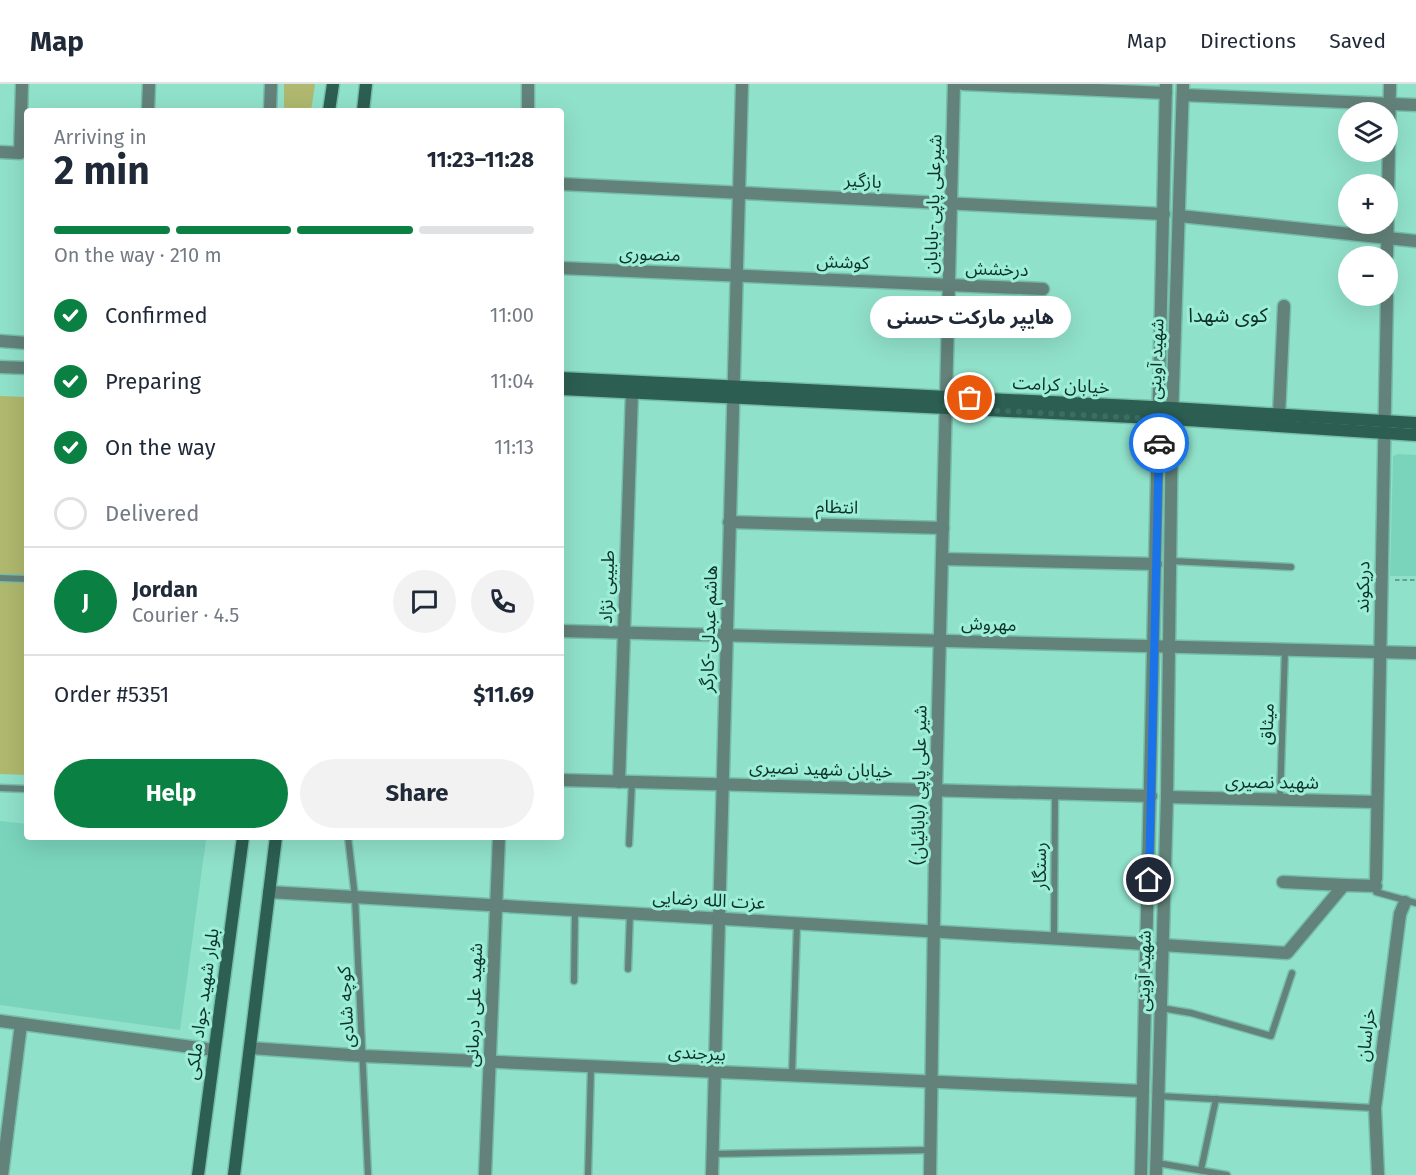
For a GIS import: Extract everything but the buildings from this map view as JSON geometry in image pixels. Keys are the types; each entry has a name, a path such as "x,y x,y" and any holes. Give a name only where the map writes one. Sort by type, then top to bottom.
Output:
{"main road":[{"path":"329,108 333,84"},
{"path":"363,108 366,84"},
{"name":"خیابان کرامت","path":"564,378 733,393"},
{"name":"خیابان کرامت","path":"564,389 733,393 946,402 1384,428 1416,423"},
{"name":"خیابان کرامت","path":"1166,414 1279,415 1384,428 1416,435"},
{"name":"بلوار شهید جواد ملکی","path":"198,1175 243,840"},
{"path":"234,1175 276,840"}],"street":[{"path":"0,152 20,153 22,84"},
{"path":"148,108 149,84"},
{"path":"270,84 270,108"},
{"path":"528,84 528,108"},
{"name":"هاشم عبدلی-کارگر","path":"712,1175 741,84"},
{"name":"شیرعلی پاپی-بابایان","path":"946,402 954,84"},
{"path":"963,84 1166,89"},
{"path":"1390,84 1390,102"},
{"name":"شهید آوینی","path":"1156,1169 1167,797 1170,561 1164,214 1166,89"},
{"path":"1183,90 1360,102"},
{"name":"شهید آوینی","path":"1141,1175 1156,564 1180,216 1183,90"},
{"path":"1398,104 1416,105"},
{"path":"1388,246 1389,162"},
{"name":"بازگیر","path":"564,184 1164,214"},
{"path":"1180,216 1416,241"},
{"name":"منصوری","path":"564,268 736,276"},
{"name":"کوشش","path":"736,276 949,285"},
{"name":"درخشش","path":"949,285 1043,289"},
{"path":"1279,415 1284,306"},
{"name":"دریکوند","path":"1376,883 1386,306"},
{"path":"0,341 24,343"},
{"path":"0,367 24,368"},
{"name":"طبیبی نژاد","path":"618,782 632,392"},
{"name":"شیر علی پاپی (بابائیان)","path":"930,1175 936,790 946,402"},
{"name":"انتظام","path":"729,522 943,528"},
{"path":"942,559 1156,564"},
{"name":"مهروش","path":"564,631 1416,653"},
{"name":"خیابان شهید نصیری","path":"564,780 1152,796"},
{"name":"شهید نصیری","path":"1167,797 1377,802"},
{"name":"شهید علی درمانی","path":"484,1175 499,840"},
{"path":"1283,882 1344,885 1376,883"},
{"path":"1162,945 1287,952 1344,885"},
{"name":"عزت الله رضایی","path":"269,892 1146,944"},
{"name":"خراسان","path":"1378,1175 1375,1108 1400,914 1411,902"},
{"path":"0,1021 214,1050"},
{"path":"2,1175 4,1130 21,1024"},
{"name":"بیرجندی","path":"250,1048 364,1056 1143,1091"}],"lane":[{"path":"1170,561 1291,567"},
{"path":"0,578 24,579"},
{"name":"میثاق","path":"1280,800 1285,650"},
{"path":"629,844 632,782"},
{"path":"0,788 24,789"},
{"name":"رستگار","path":"1054,938 1055,794"},
{"name":"کوچه شادی","path":"348,840 355,897 368,1175"},
{"path":"1376,883 1376,892 1411,902"},
{"path":"574,981 575,910"},
{"path":"628,969 630,913"},
{"path":"792,1075 797,923"},
{"path":"1161,1008 1271,1036 1292,974"},
{"path":"588,1175 591,1066"},
{"path":"1158,1096 1375,1108"},
{"path":"1201,1170 1216,1099"},
{"path":"713,1154 930,1150"},
{"path":"1156,1169 1201,1170 1227,1175"}],"path":[{"path":"1382,579 1416,580"}],"shaded area":[{"path":"284,84 315,84 311,108 284,108"},
{"path":"0,396 24,397 24,775 0,774"},
{"path":"1416,455 1416,576 1390,576 1393,456"},
{"path":"0,821 24,824 24,840 206,840 180,1030 0,1005"}],"way so far":[{"path":"970,398 946,397 946,408 1159,419 1159,443"}],"place":[{"name":"هایپر مارکت حسنی","path":"970,398"}],"district":[{"name":"کوی شهدا","path":"1228,315"}],"route":[{"path":"1149,880 1159,443"}]}
